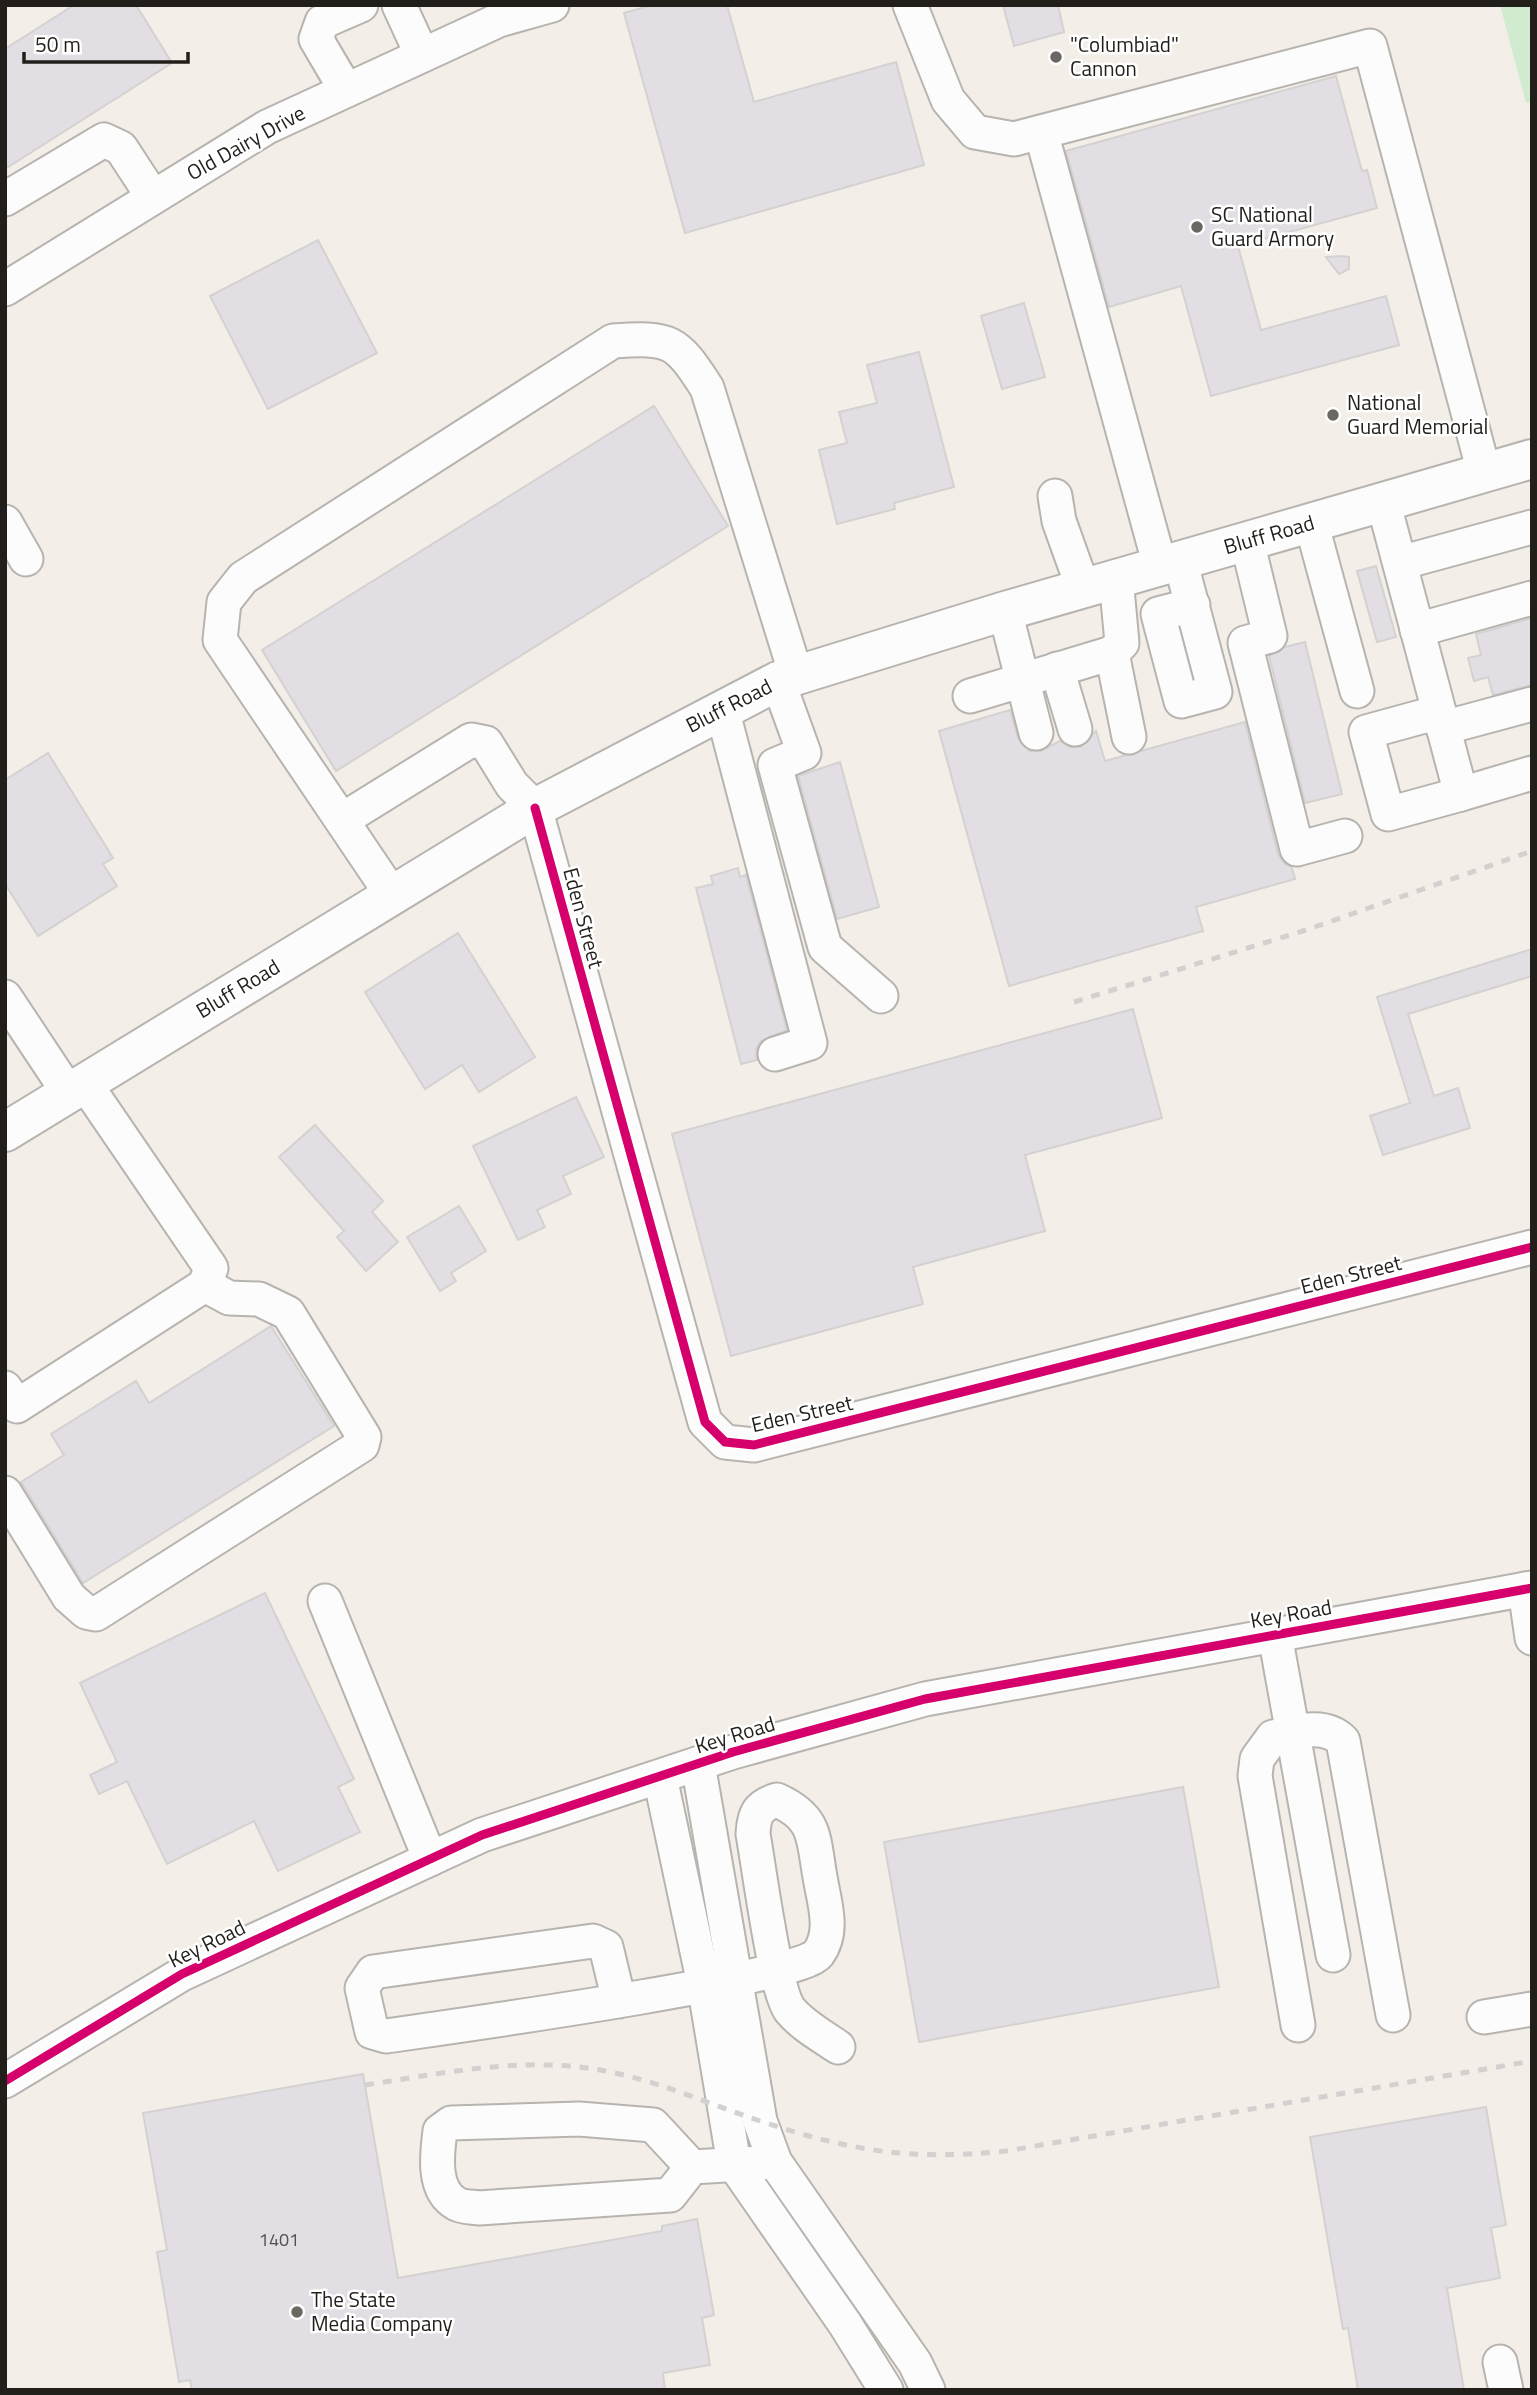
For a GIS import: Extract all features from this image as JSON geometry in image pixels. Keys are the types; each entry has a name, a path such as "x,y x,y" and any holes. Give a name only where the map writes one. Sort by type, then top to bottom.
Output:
{"main road":[{"name":"Bluff Road","path":"5,1132 535,808 722,709 787,678 1005,611 1532,459"}],"street":[{"path":"346,90 316,39 322,22 361,5"},
{"path":"399,5 422,55"},
{"name":"Old Dairy Drive","path":"5,289 267,127 499,20 552,5"},
{"path":"910,5 948,100 975,132 1014,139 1370,46 1484,472"},
{"path":"1041,132 1170,563 1193,605"},
{"path":"5,200 104,140 121,148 153,197"},
{"path":"392,895 220,640 224,602 243,578 613,341 653,338 684,352 707,388 787,678 804,753 775,765 825,947 881,996"},
{"path":"970,696 1112,653 1122,643 1100,584 1059,521 1055,496"},
{"path":"1383,501 1461,794"},
{"path":"5,522 26,559"},
{"path":"1311,522 1357,691"},
{"path":"1400,564 1532,527"},
{"path":"1247,541 1270,636 1245,643 1297,849 1345,836"},
{"path":"1417,630 1532,598"},
{"path":"1005,611 1036,733"},
{"path":"1112,653 1129,737"},
{"path":"1057,669 1075,729"},
{"path":"1532,704 1366,732 1388,814 1532,773"},
{"path":"722,709 810,1043 775,1054"},
{"path":"342,820 471,740 486,743 512,785 535,808"},
{"name":"Eden Street","path":"535,808 705,1422 725,1442 754,1445 1532,1247"},
{"path":"5,997 211,1268 205,1285 9,1403"},
{"path":"5,1493 69,1597 86,1612 96,1614 362,1445 364,1437 288,1313 259,1299 229,1298 205,1285"},
{"path":"1528,1588 1532,1638"},
{"name":"Key Road","path":"5,2081 182,1974 482,1835 733,1752 925,1699 1528,1588"},
{"path":"325,1601 430,1859"},
{"path":"1275,1635 1333,1955"},
{"path":"1298,2025 1255,1776 1257,1759 1265,1744 1273,1737 1321,1729 1334,1732 1343,1741 1393,2015"},
{"path":"698,1765 720,1981 734,2164 845,2324 886,2390"},
{"path":"660,1777 760,2121 775,2162 915,2362 928,2390"},
{"path":"619,2001 606,1947 593,1941 373,1972 362,1988 372,2032 386,2036 619,2001 778,1970 781,1994 790,2010 838,2046"},
{"path":"1287,1960 1381,1949"},
{"path":"1483,2017 1532,2009"},
{"path":"692,2167 653,2124 579,2119 451,2123 440,2131 436,2158 443,2190 457,2204 479,2208 670,2195 692,2167 775,2162"}],"green space":[{"path":"1500,5 1532,5 1532,101 1526,103"}],"building":[{"path":"74,5 136,5 172,63 5,169 5,49"},
{"path":"652,5 727,5 754,102 896,62 924,165 685,233 624,13"},
{"path":"1003,5 1058,5 1064,32 1014,46"},
{"name":"SC National Guard Armory","path":"1336,76 1362,171 1367,170 1377,208 1238,246 1261,330 1386,296 1399,345 1211,396 1181,286 1109,307 1066,151"},
{"path":"318,240 377,353 268,409 210,296"},
{"path":"1326,257 1349,257 1349,269 1339,274"},
{"path":"1024,303 1045,377 1002,389 981,316"},
{"path":"919,352 954,487 894,503 895,509 837,524 819,450 847,443 839,412 877,403 867,365"},
{"path":"654,406 728,526 336,771 262,650"},
{"path":"1376,566 1396,637 1377,642 1357,571"},
{"path":"1532,618 1532,685 1493,695 1488,677 1474,681 1468,658 1481,655 1476,634"},
{"path":"1305,642 1342,794 1305,803 1269,656 1285,647"},
{"path":"1010,710 1018,738 1030,751 1041,751 1060,741 1070,747 1081,747 1096,731 1105,761 1245,722 1278,854 1284,863 1292,868 1295,879 1196,907 1203,931 1009,986 939,731"},
{"path":"48,753 113,858 103,864 117,886 38,936 5,884 5,780"},
{"path":"840,762 879,907 837,919 798,776"},
{"path":"738,868 740,877 746,875 787,1030 761,1041 756,1049 757,1060 741,1064 696,888 713,884 711,876"},
{"path":"458,933 535,1057 479,1092 462,1065 425,1089 365,992"},
{"path":"1532,949 1532,976 1408,1014 1434,1096 1458,1088 1470,1128 1383,1155 1370,1116 1410,1103 1377,997"},
{"path":"1133,1009 1162,1118 1025,1155 1045,1231 913,1267 923,1304 731,1356 672,1134"},
{"path":"576,1097 604,1157 563,1176 571,1194 537,1210 545,1227 518,1240 473,1146"},
{"path":"315,1125 383,1201 372,1212 398,1242 366,1271 337,1237 344,1231 279,1157"},
{"path":"459,1206 486,1251 451,1273 456,1281 440,1291 407,1237"},
{"path":"271,1326 334,1426 83,1583 21,1482 64,1455 51,1434 136,1381 149,1403"},
{"path":"265,1593 354,1779 338,1787 360,1832 278,1871 254,1821 167,1864 127,1781 99,1794 90,1775 117,1762 80,1683"},
{"path":"1183,1787 1219,1987 919,2042 884,1842"},
{"path":"363,2074 398,2278 662,2231 662,2226 697,2219 714,2315 702,2318 710,2365 663,2373 665,2390 192,2390 190,2380 179,2382 157,2252 167,2250 143,2113"},
{"path":"1486,2107 1506,2225 1491,2228 1500,2278 1447,2288 1464,2390 1358,2390 1348,2328 1343,2329 1310,2137"}],"railway":[{"path":"1074,1002 1306,930 1532,851"},
{"path":"365,2085 504,2066 559,2065 587,2068 654,2083 760,2121 823,2140 881,2151 941,2155 1006,2151 1532,2061"}],"cycle path":[{"path":"535,808 705,1422 725,1442 754,1445 1532,1247"},
{"path":"5,2081 182,1974 482,1835 733,1752 925,1699 1532,1588"}],"place":[{"name":"\"Columbiad\" Cannon","path":"1056,57"},
{"name":"SC National Guard Armory","path":"1197,227"},
{"name":"National Guard Memorial","path":"1333,415"},
{"name":"The State Media Company","path":"297,2312"}]}
